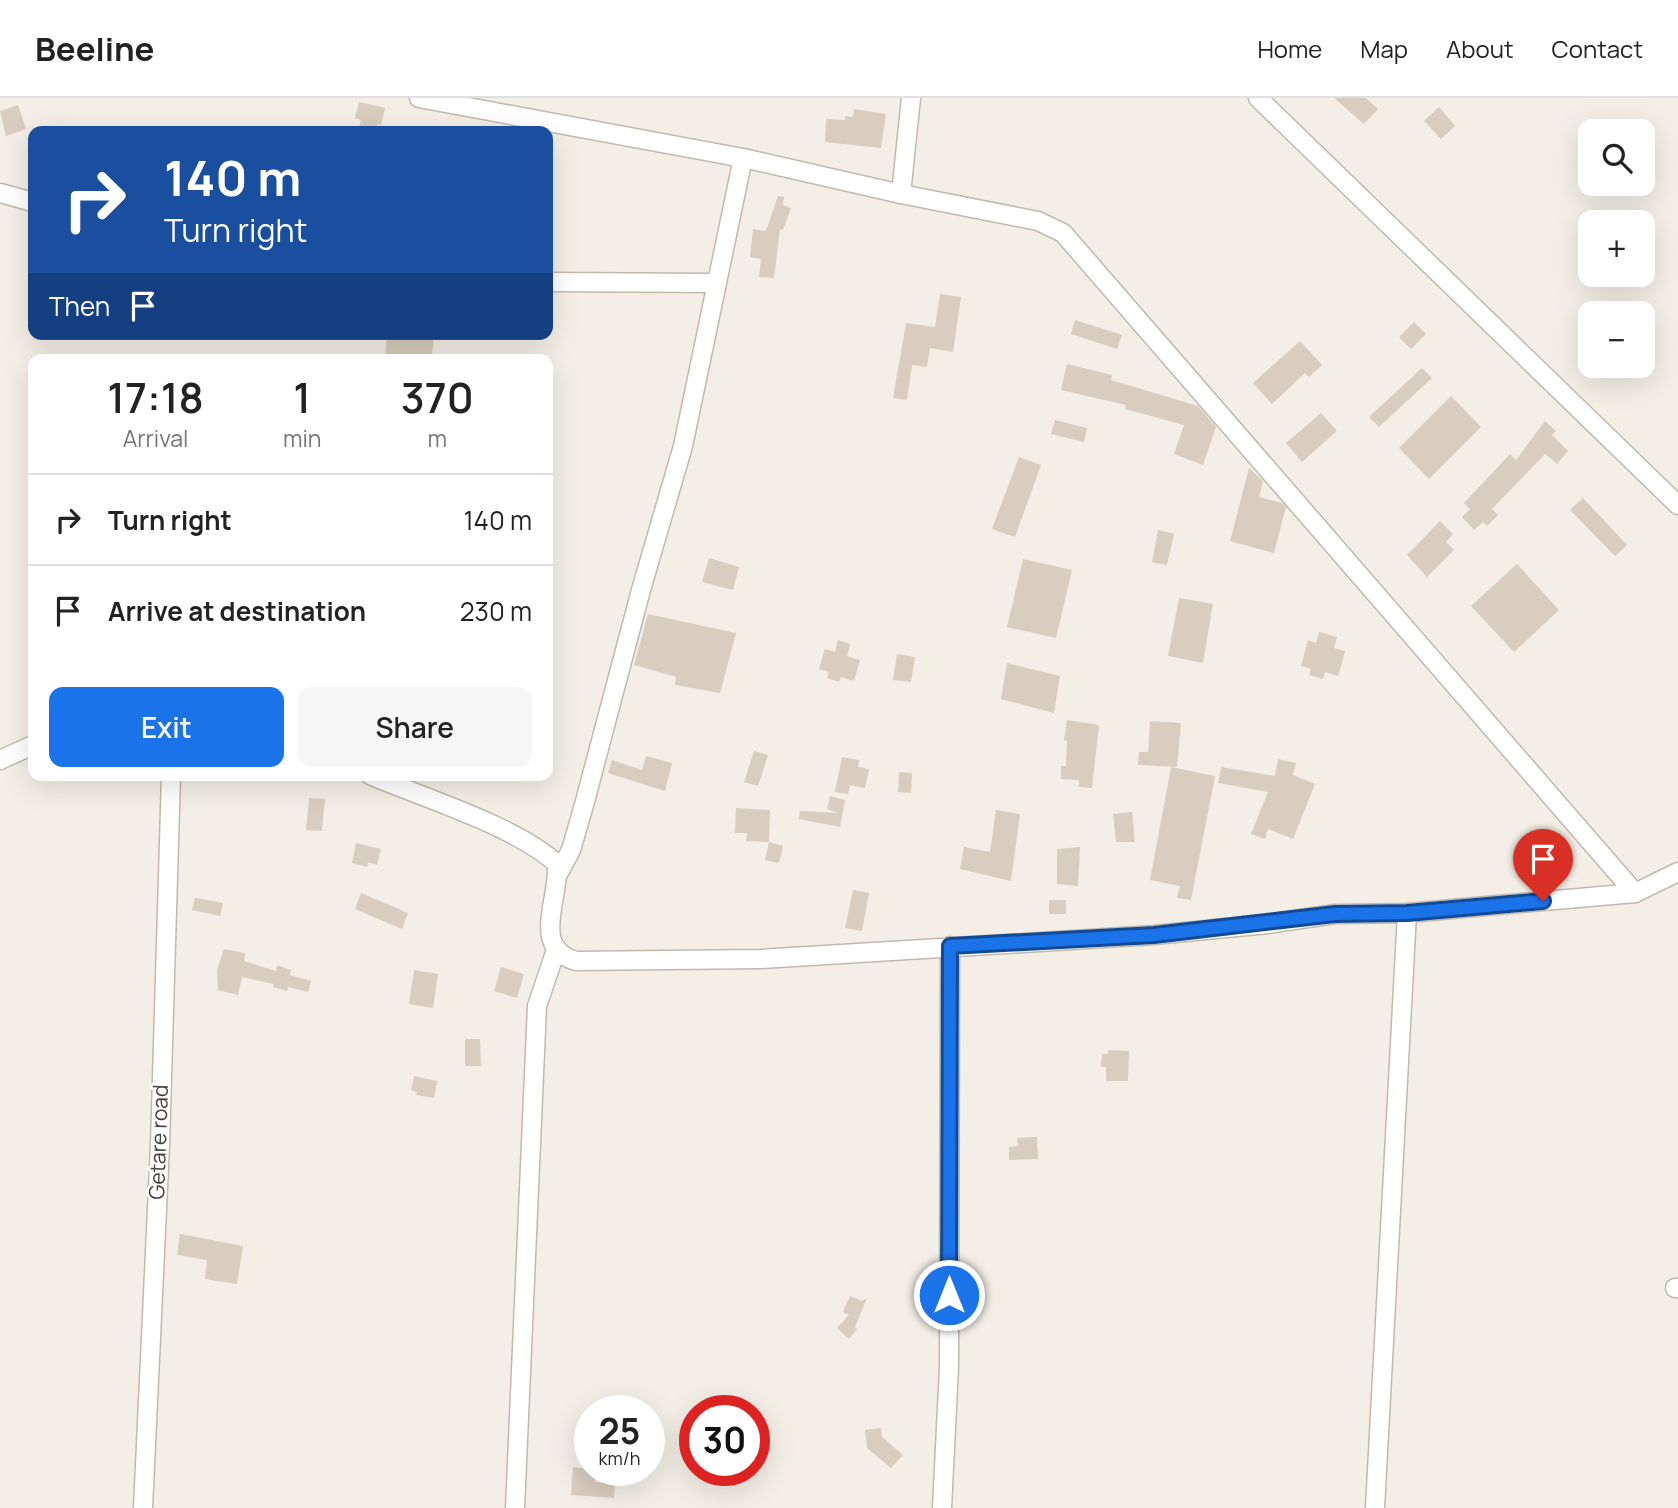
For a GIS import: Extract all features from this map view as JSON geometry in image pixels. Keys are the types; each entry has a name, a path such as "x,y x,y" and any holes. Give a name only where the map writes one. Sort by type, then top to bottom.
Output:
{"street":[{"path":"419,98 743,158 901,194 1038,221 1074,242 1635,893"},
{"path":"901,194 911,98"},
{"path":"1258,98 1678,505"},
{"path":"558,874 571,850 581,816 641,590 683,446 743,158"},
{"path":"0,193 28,201"},
{"path":"553,282 716,283"},
{"path":"0,761 28,747"},
{"name":"Getare road","path":"143,1508 160,1145 171,781"},
{"path":"384,781 522,838 557,864 558,874 548,930 556,950 576,961 747,959 1154,935 1335,914 1407,913 1635,893 1678,872"},
{"path":"1376,1508 1407,913"},
{"path":"942,1508 949,1367 950,946"},
{"path":"515,1508 537,1006 556,950"}],"building":[{"path":"1334,98 1366,98 1378,109 1364,124"},
{"path":"359,102 385,108 381,125 359,126 361,120 355,118"},
{"path":"18,105 26,129 6,136 0,111"},
{"path":"1439,107 1455,126 1441,139 1424,121"},
{"path":"854,109 886,114 881,148 825,142 826,119 845,120 845,116 853,117"},
{"path":"778,196 784,197 783,205 791,208 783,230 780,229 774,278 759,277 761,259 750,257 753,229 766,231"},
{"path":"940,294 961,297 953,352 930,348 927,367 912,365 907,400 893,398 906,323 935,327"},
{"path":"1075,320 1122,335 1117,349 1071,334"},
{"path":"1414,322 1426,334 1411,349 1399,337"},
{"path":"387,340 434,340 432,354 385,354"},
{"path":"1300,341 1322,365 1309,377 1305,373 1272,404 1253,383"},
{"path":"1067,364 1112,375 1111,380 1198,406 1216,427 1203,465 1174,454 1184,425 1125,409 1126,405 1061,390"},
{"path":"1422,368 1432,378 1379,427 1369,417"},
{"path":"1451,396 1481,427 1429,479 1399,448"},
{"path":"1321,413 1337,431 1302,462 1286,443"},
{"path":"1055,420 1087,428 1084,442 1051,434"},
{"path":"1545,421 1556,431 1552,435 1568,451 1557,464 1545,454 1492,509 1498,515 1487,526 1483,522 1474,530 1462,517 1470,509 1464,503 1510,454 1516,460"},
{"path":"1019,457 1041,465 1015,537 992,529"},
{"path":"1249,468 1263,481 1259,497 1282,503 1286,507 1274,553 1230,541"},
{"path":"1583,498 1627,545 1615,556 1570,510"},
{"path":"1440,521 1453,534 1446,542 1454,550 1427,577 1407,555"},
{"path":"1158,530 1174,534 1167,565 1152,562"},
{"path":"709,558 739,567 733,590 702,582"},
{"path":"1023,559 1072,570 1056,638 1007,627"},
{"path":"1517,564 1559,610 1514,652 1471,606"},
{"path":"1179,598 1213,604 1203,663 1168,656"},
{"path":"648,614 736,633 720,693 675,685 676,677 634,665"},
{"path":"1319,632 1337,637 1334,648 1345,651 1338,676 1325,672 1323,679 1309,675 1311,669 1301,666 1308,640 1316,643"},
{"path":"838,640 850,644 847,656 860,660 854,681 841,677 839,682 827,678 829,672 819,669 825,649 835,652"},
{"path":"897,654 915,657 911,682 893,680"},
{"path":"1007,663 1060,676 1054,713 1001,699"},
{"path":"1067,720 1099,725 1092,788 1079,787 1079,780 1061,779 1061,766 1066,766 1067,741 1064,740"},
{"path":"1150,721 1181,723 1177,767 1138,765 1139,752 1148,752"},
{"path":"754,751 768,755 758,786 744,782"},
{"path":"646,756 672,763 665,791 608,773 612,760 642,770"},
{"path":"842,757 859,760 858,767 869,769 865,788 850,785 848,794 835,792"},
{"path":"1278,759 1296,763 1293,775 1315,784 1293,839 1268,829 1265,839 1251,834 1268,792 1218,783 1221,767 1275,776"},
{"path":"1171,767 1215,776 1191,900 1177,898 1180,886 1150,880"},
{"path":"899,772 912,773 911,793 898,792"},
{"path":"830,796 845,800 840,827 799,819 800,811 839,813 827,809"},
{"path":"309,798 325,799 322,831 306,830"},
{"path":"736,808 770,810 769,842 746,841 747,833 735,833"},
{"path":"996,810 1020,814 1011,881 960,869 964,847 990,852"},
{"path":"1132,812 1135,842 1116,842 1113,814"},
{"path":"769,842 783,846 779,863 765,860"},
{"path":"356,843 381,849 377,865 368,862 367,867 352,863"},
{"path":"1080,847 1078,886 1057,884 1057,849"},
{"path":"853,890 869,893 862,931 845,928"},
{"path":"361,893 408,913 402,929 355,909"},
{"path":"195,898 223,903 220,916 192,910"},
{"path":"1049,900 1066,900 1066,914 1049,914"},
{"path":"224,949 245,953 244,961 276,971 277,965 291,970 290,975 311,981 308,992 288,987 287,991 273,987 274,984 242,977 238,995 218,990 217,970"},
{"path":"501,967 524,974 517,998 494,991"},
{"path":"414,970 438,974 433,1008 409,1004"},
{"path":"465,1039 480,1039 481,1066 465,1066"},
{"path":"1108,1050 1129,1051 1128,1081 1106,1081 1106,1067 1101,1067 1102,1054 1108,1054"},
{"path":"414,1076 437,1081 434,1098 416,1095 417,1092 411,1090"},
{"path":"1037,1137 1038,1159 1009,1160 1009,1147 1018,1146 1017,1138"},
{"path":"180,1234 243,1246 237,1284 205,1279 207,1260 177,1255"},
{"path":"850,1296 862,1301 867,1298 855,1327 857,1329 849,1339 837,1328 849,1315 843,1312"},
{"path":"881,1428 882,1437 903,1455 891,1468 867,1448 865,1430"},
{"path":"573,1467 574,1486 615,1486 614,1498 571,1495"}],"route":[{"path":"949,1295 950,946 1154,935 1268,924 1335,914 1407,913 1543,901"}]}
